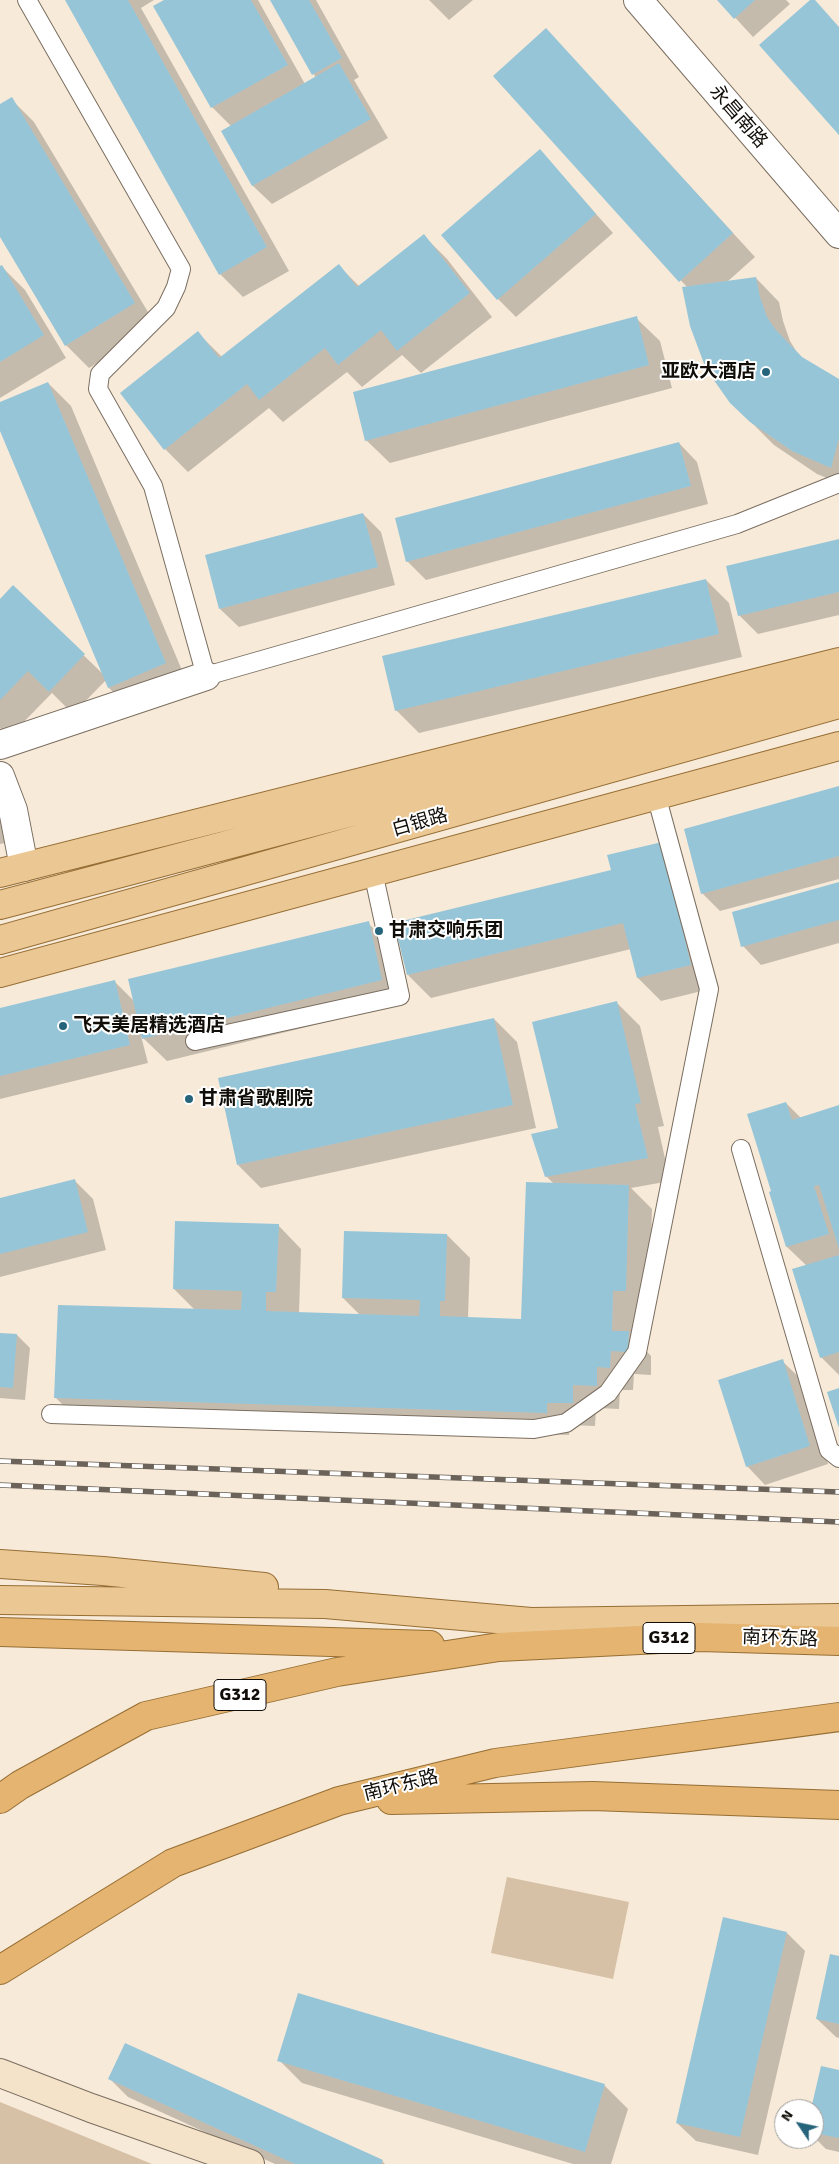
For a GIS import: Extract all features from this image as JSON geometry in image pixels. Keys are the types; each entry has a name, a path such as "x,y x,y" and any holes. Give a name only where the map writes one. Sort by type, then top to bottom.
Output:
{"highway":[{"path":"0,1632 499,1647"},
{"name":"南环东路","path":"0,1799 20,1785 146,1716 337,1672 499,1647 700,1637 839,1641"},
{"name":"南环东路","path":"0,1970 173,1863 339,1801 495,1763 839,1717"},
{"path":"339,1801 593,1796 839,1805"}],"main road":[{"path":"12,870 839,662"},
{"name":"白银路","path":"0,904 839,683"},
{"name":"白银路","path":"0,940 839,704"},
{"path":"0,973 839,746"},
{"path":"0,1564 103,1571 294,1590 325,1604"},
{"path":"0,1600 325,1604 531,1622 839,1618"},
{"path":"0,2073 91,2108 250,2164"}],"street":[{"name":"永昌南路","path":"638,0 839,234"},
{"path":"0,745 206,676"},
{"path":"0,776 14,810 12,870"}],"lane":[{"path":"27,0 181,269 166,308 100,374 98,388 153,486 206,676 737,524 839,483"},
{"path":"51,1414 534,1428 566,1423 608,1393 637,1352 710,989 656,796"},
{"path":"195,1041 400,996 373,872"},
{"path":"742,1149 829,1450 839,1458"}],"shaded area":[{"path":"507,1877 629,1902 613,1979 491,1953"},
{"path":"0,2102 152,2164 0,2164"}],"building":[{"path":"65,0 128,0 267,247 219,275"},
{"path":"164,0 251,0 288,65 211,108 153,6"},
{"path":"270,0 309,0 342,58 312,75"},
{"path":"717,0 755,0 734,19"},
{"path":"810,0 815,0 839,27 839,135 759,45"},
{"path":"546,28 733,233 679,282 493,76"},
{"path":"339,63 371,119 252,186 221,131"},
{"path":"12,97 135,303 65,346 0,237 0,104"},
{"path":"540,149 596,214 497,300 441,235"},
{"path":"424,234 470,293 397,351 381,330 338,365 325,348 259,400 247,384 164,450 120,393 198,331 219,358 339,264 357,287"},
{"path":"2,265 44,335 0,362 0,266"},
{"name":"亚欧大酒店","path":"756,277 767,317 775,329 802,357 839,379 839,438 831,468 792,451 750,422 730,403 706,369 690,326 682,287"},
{"path":"637,316 649,365 365,441 353,392"},
{"path":"48,382 166,663 108,688 0,431 0,402"},
{"path":"679,442 691,486 406,562 395,518"},
{"path":"363,513 378,567 219,609 205,555"},
{"path":"839,539 839,592 738,616 726,566"},
{"path":"706,579 719,634 395,711 382,656"},
{"path":"13,585 85,654 49,692 28,671 0,700 0,599"},
{"path":"839,786 839,856 701,894 684,829"},
{"path":"662,842 691,965 637,978 623,923 407,975 394,923 611,870 607,855"},
{"path":"839,882 839,920 741,947 732,912"},
{"path":"369,921 382,980 142,1039 128,979"},
{"name":"飞天美居精选酒店","path":"115,980 130,1045 0,1076 0,1008"},
{"path":"617,1001 641,1103 635,1104 648,1158 545,1177 531,1134 558,1128 532,1022"},
{"path":"494,1018 513,1105 237,1165 218,1078"},
{"path":"786,1102 792,1120 839,1105 839,1249 819,1185 814,1186 829,1234 786,1247 747,1114"},
{"path":"75,1179 88,1232 0,1254 0,1198"},
{"path":"526,1182 629,1185 626,1291 613,1291 612,1331 629,1331 628,1352 611,1351 610,1368 597,1367 597,1386 573,1385 573,1403 547,1403 547,1413 54,1398 58,1305 241,1310 242,1291 173,1289 175,1221 279,1224 276,1292 266,1292 266,1311 419,1316 420,1300 342,1298 344,1231 447,1234 445,1301 440,1301 440,1316 521,1319"},
{"path":"839,1255 839,1352 820,1358 792,1269"},
{"path":"0,1333 17,1334 13,1388 0,1387"},
{"path":"783,1359 810,1446 746,1467 718,1380"},
{"path":"839,1388 839,1428 827,1392"},
{"path":"723,1917 787,1932 740,2137 676,2123"},
{"path":"830,1954 839,1956 839,2024 816,2019"},
{"path":"298,1993 605,2084 585,2152 277,2061"},
{"path":"125,2043 383,2160 381,2164 295,2164 108,2079"},
{"path":"821,2066 839,2070 839,2138 824,2135 824,2099 813,2099"}],"railway":[{"path":"0,1461 839,1492"},
{"path":"0,1485 839,1522"}],"place":[{"name":"亚欧大酒店","path":"766,372"},
{"name":"甘肃交响乐团","path":"379,931"},
{"name":"飞天美居精选酒店","path":"63,1026"},
{"name":"甘肃省歌剧院","path":"189,1099"}]}
